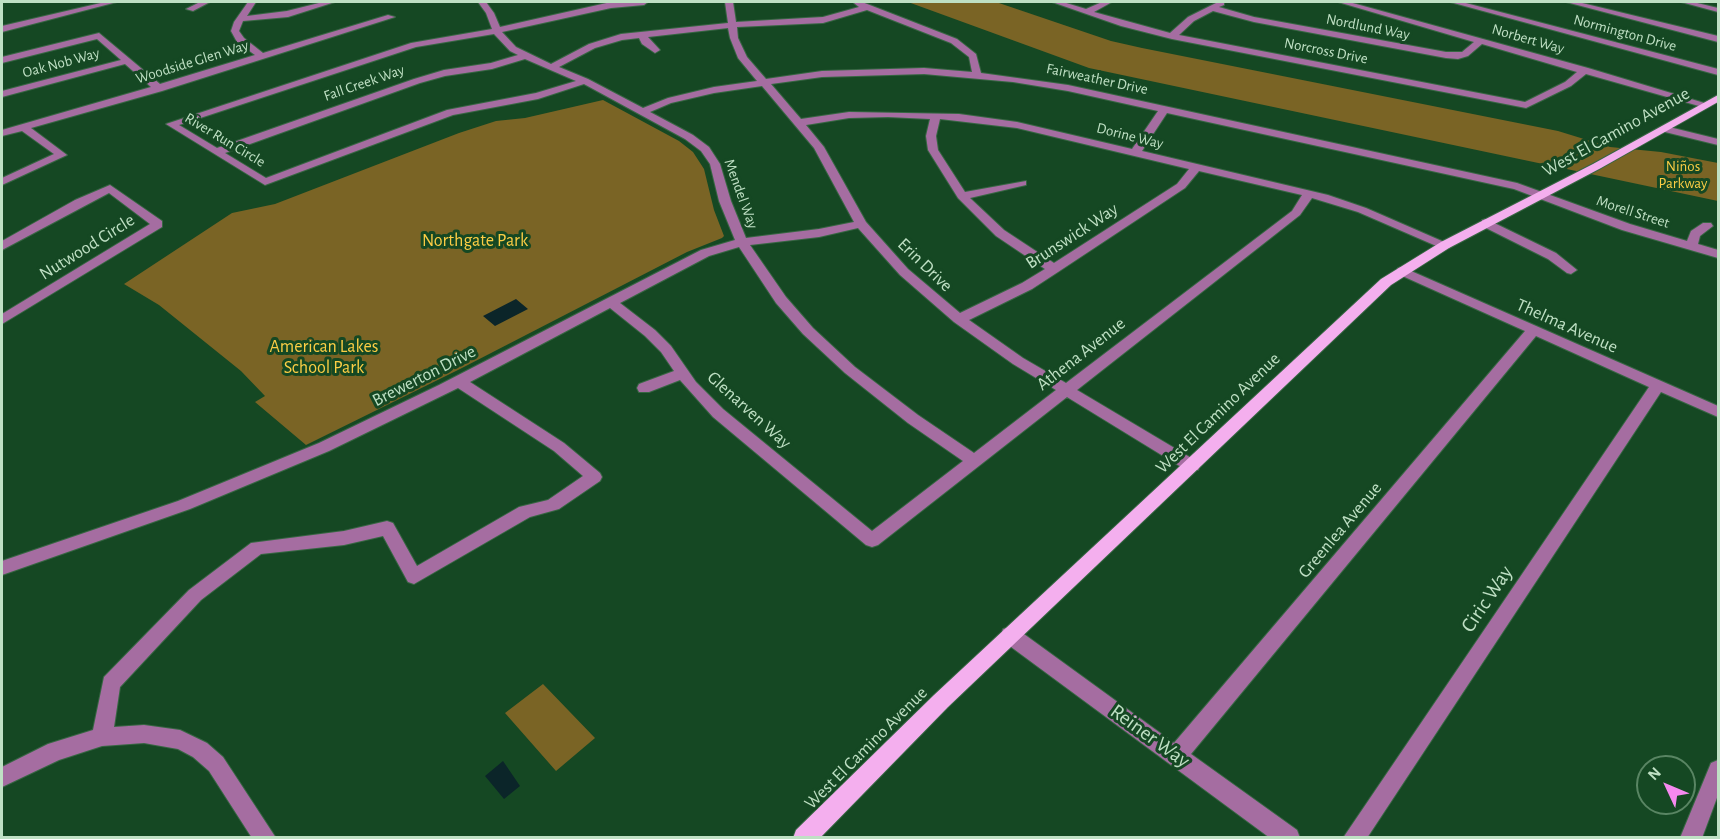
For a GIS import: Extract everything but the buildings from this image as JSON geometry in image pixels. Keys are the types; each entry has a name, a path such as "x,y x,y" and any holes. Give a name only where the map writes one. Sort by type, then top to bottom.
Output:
{"main road":[{"name":"West El Camino Avenue","path":"804,837 1010,635 1192,466 1360,305 1402,271 1445,245 1719,98"}],"street":[{"path":"60,2 73,13"},
{"path":"2,29 113,2"},
{"path":"190,9 206,2"},
{"path":"252,2 236,26 236,35 262,57"},
{"path":"240,19 277,16 331,2"},
{"name":"Mendel Way","path":"484,2 496,31 508,45 551,68 585,81 688,137 711,156 742,242 781,300 833,354 880,394 974,461"},
{"path":"496,31 600,7 644,2"},
{"name":"Erin Drive","path":"729,2 737,48 761,81 819,147 861,224 904,272 959,320 1018,361 1192,466"},
{"path":"853,2 954,41 973,56 978,75"},
{"name":"Norcross Drive","path":"1056,2 1172,36 1526,105 1568,84 1585,70"},
{"path":"1087,12 1108,2"},
{"path":"1172,36 1182,25 1223,2"},
{"name":"Norbert Way","path":"1342,2 1706,105"},
{"name":"Normington Drive","path":"1454,2 1719,72"},
{"path":"1570,2 1719,39"},
{"path":"1685,2 1719,10"},
{"path":"551,68 601,43 642,34 817,20 844,15 866,7"},
{"name":"Nordlund Way","path":"1212,8 1254,19 1446,55 1466,54 1481,41"},
{"name":"Woodside Glen Way","path":"2,133 391,17"},
{"path":"817,20 822,33"},
{"name":"River Run Circle","path":"496,31 439,39 402,48 171,124 265,182 451,112 538,96 585,81"},
{"path":"642,34 645,42 655,50"},
{"path":"2,60 99,36 159,88"},
{"name":"Fall Creek Way","path":"216,152 417,81 444,73 492,66 526,56"},
{"name":"Oak Nob Way","path":"2,94 127,61"},
{"name":"Fairweather Drive","path":"642,112 687,96 761,81 822,74 876,71 978,75 1040,83 1164,109 1517,186 1540,195"},
{"path":"1136,153 1164,109"},
{"name":"Dorine Way","path":"798,123 870,114 936,115 1017,125 1309,194 1362,210 1445,245"},
{"path":"936,115 931,136 933,150 962,196 1000,233 1054,269"},
{"path":"2,182 62,155 22,126"},
{"path":"1665,129 1719,142"},
{"name":"Brunswick Way","path":"959,320 999,302 1054,269 1180,186 1192,175 1195,168"},
{"path":"962,196 1022,183"},
{"name":"Nutwood Circle","path":"2,246 79,202 110,188 158,224 2,320"},
{"name":"Athena Avenue","path":"872,540 1296,213 1309,194"},
{"name":"Morell Street","path":"1540,195 1617,224 1719,254"},
{"path":"1486,223 1545,252 1571,270"},
{"name":"Brewerton Drive","path":"2,568 106,534 256,476 366,428 691,259 742,242 819,233 861,224"},
{"path":"1692,246 1695,234 1707,226"},
{"name":"Thelma Avenue","path":"1402,271 1719,412"},
{"name":"Glenarven Way","path":"609,302 650,333 666,349 683,373 718,413 872,540"},
{"name":"Greenlea Avenue","path":"1177,755 1533,331"},
{"path":"644,388 683,373"},
{"path":"102,737 111,683 195,595 257,548 344,538 387,528 414,577 525,512 553,505 594,477 559,447 458,381"},
{"name":"Ciric Way","path":"1354,837 1658,385"},
{"name":"Reiner Way","path":"1010,635 1289,837"},
{"path":"2,777 56,751 102,737 157,735 180,740 200,750 216,764 265,837"},
{"path":"1691,837 1719,770"}],"green space":[{"name":"Niños Parkway","path":"908,2 996,2 1111,41 1142,48 1558,131 1610,147 1661,152 1718,163 1718,201 1089,68"},
{"name":"Northgate Park","path":"603,100 679,141 693,152 704,169 714,210 724,236 687,252 306,445 255,402 265,396 241,371 159,305 124,284 232,213 275,204 496,121 525,118"},
{"path":"543,684 595,738 556,771 505,713"}],"water":[{"path":"516,299 528,309 495,326 483,316"},
{"path":"503,761 520,786 504,799 485,776"}],"park label":[{"name":"American Lakes School Park","path":"324,357"}]}
